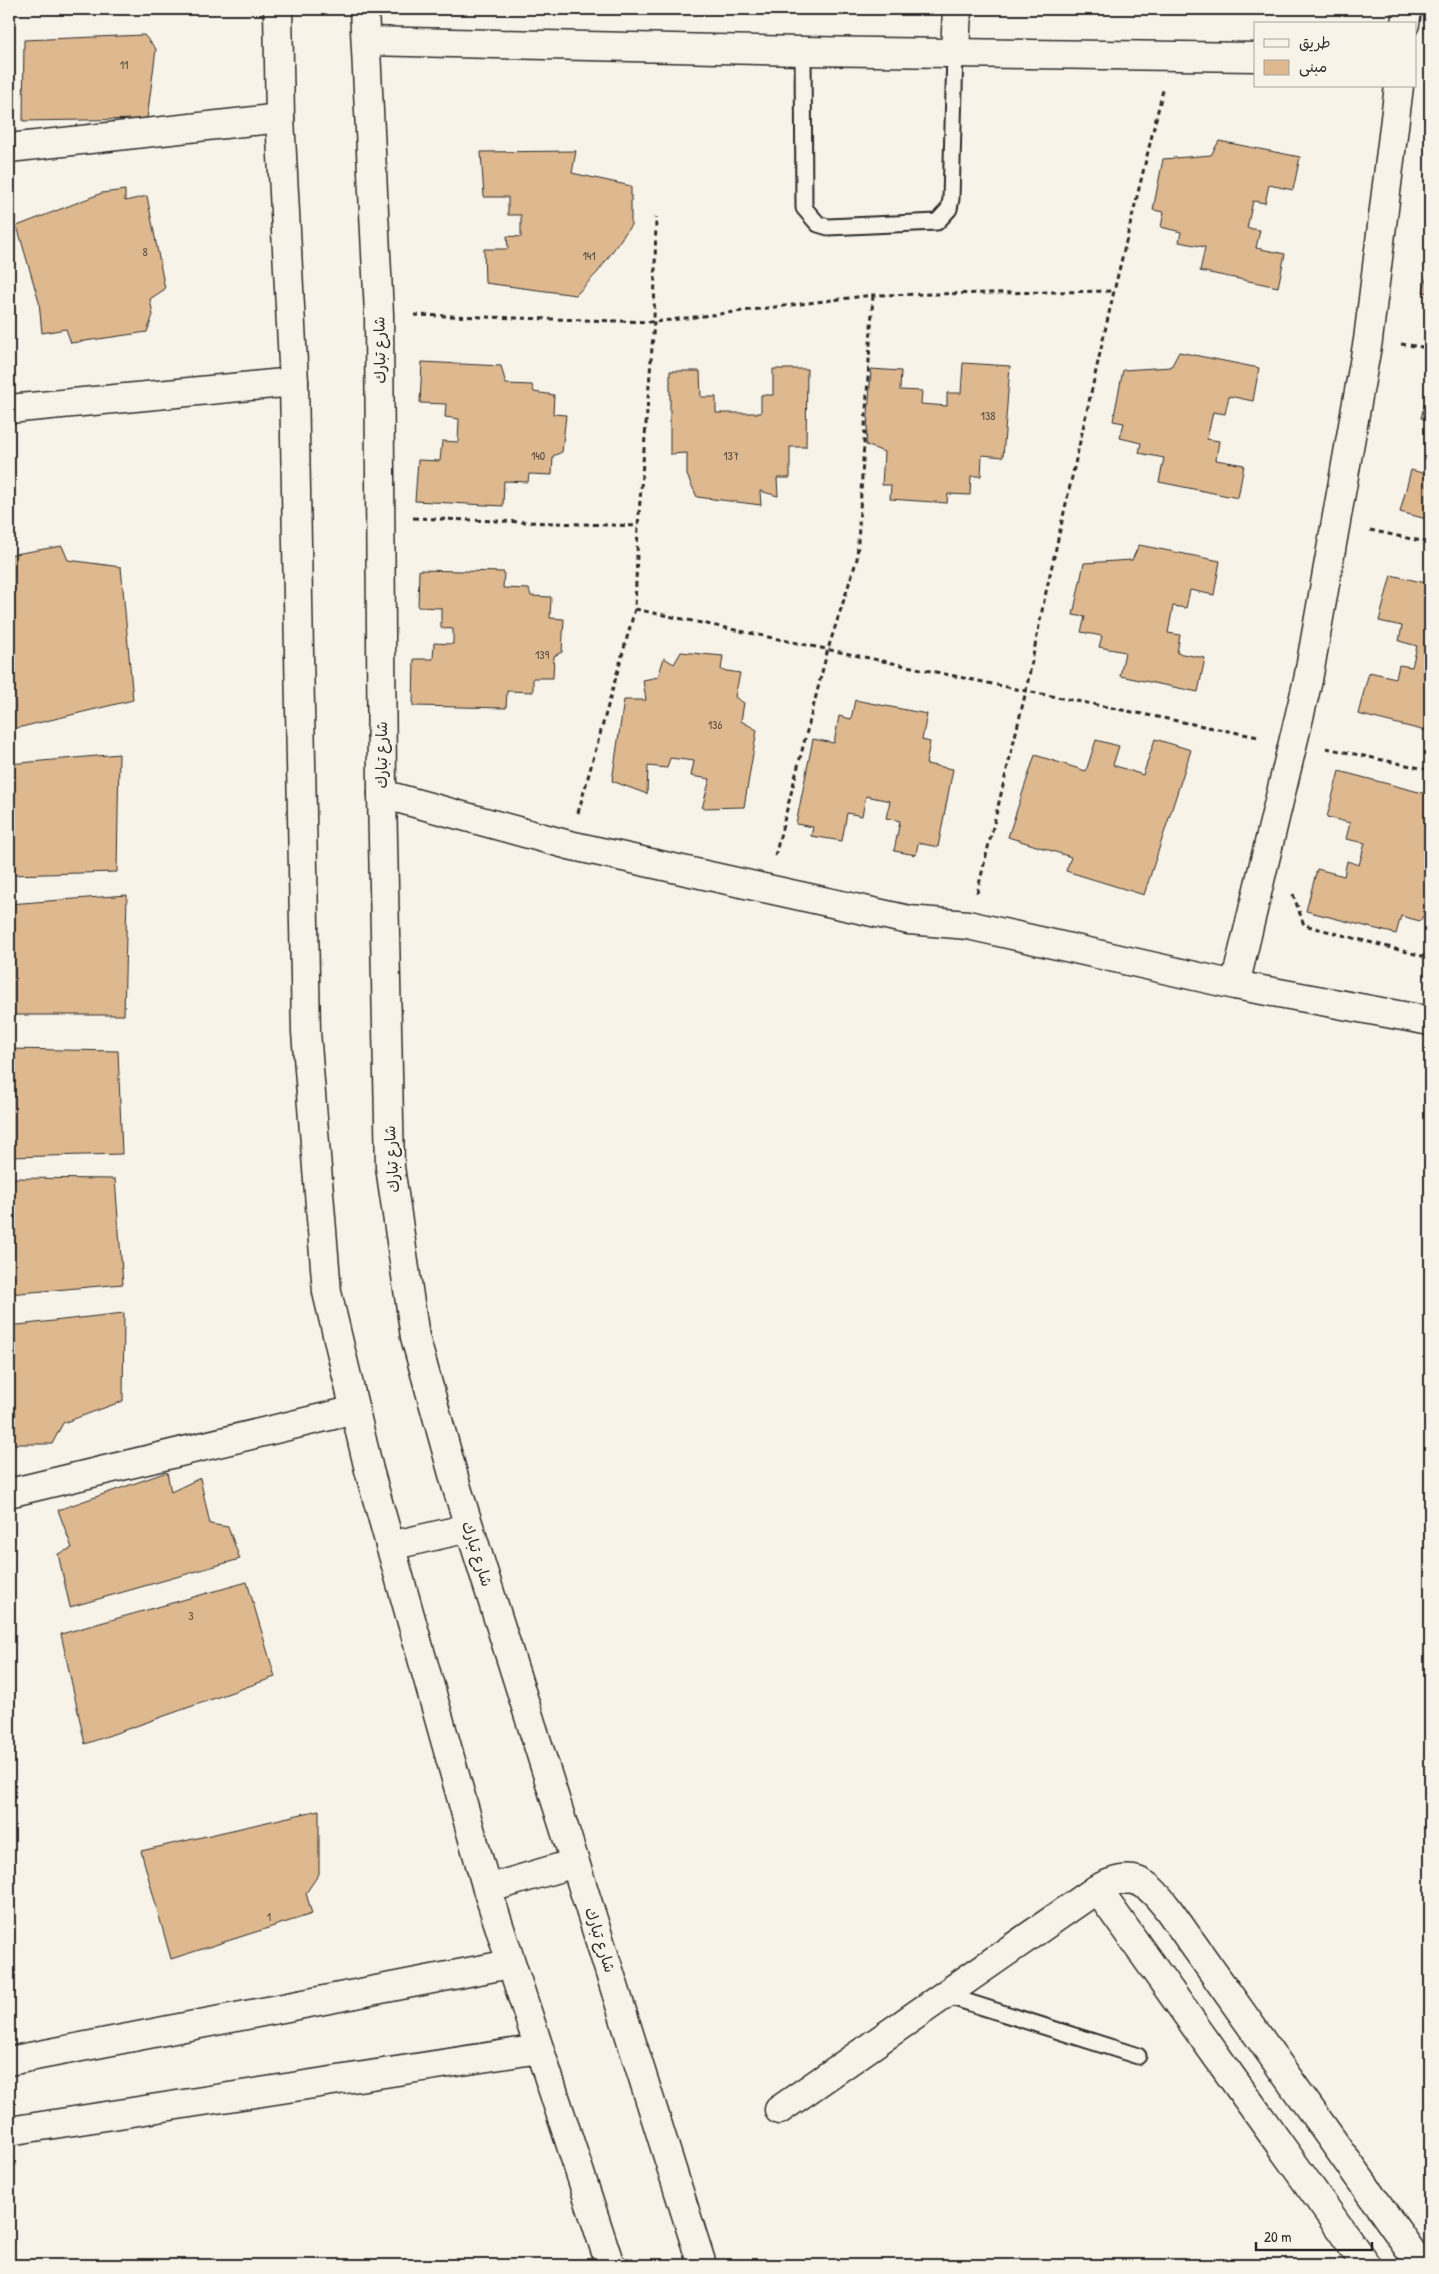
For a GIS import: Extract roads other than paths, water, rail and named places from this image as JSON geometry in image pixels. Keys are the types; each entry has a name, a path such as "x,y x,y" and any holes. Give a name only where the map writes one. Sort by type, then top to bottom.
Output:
{"street":[{"path":"278,9 280,118 294,382 306,1032 327,1292 368,1470 487,1889 610,2265"},
{"name":"شارع تبارك","path":"364,9 379,314 382,516 382,794 390,1167 415,1337 469,1528 702,2265"},
{"path":"955,53 957,9"},
{"path":"1405,22 1407,9"},
{"path":"366,41 1254,57"},
{"path":"1235,985 1308,680 1337,523 1368,340 1399,88"},
{"path":"9,148 280,118"},
{"path":"9,409 294,382"},
{"path":"382,794 569,845 909,920 968,925 1235,985 1430,1021"},
{"path":"9,1493 355,1410"},
{"path":"390,1546 469,1528"},
{"path":"487,1889 575,1863"},
{"path":"779,2110 1097,1889 1115,1880 1136,1880 1154,1890 1421,2265"},
{"path":"1097,1889 1366,2265"},
{"path":"9,2060 510,1964"},
{"path":"9,2132 539,2049"}],"lane":[{"path":"802,50 804,208 814,220 828,228 937,222 944,216 951,199 955,53"},
{"path":"946,1995 1138,2056"}]}
